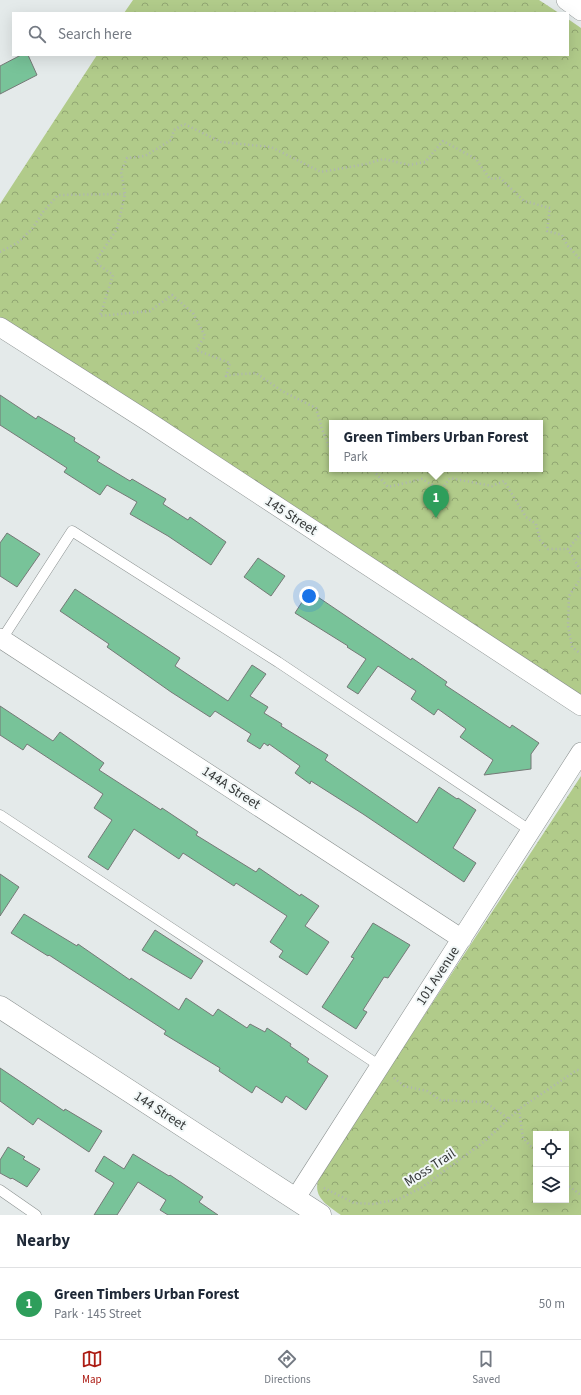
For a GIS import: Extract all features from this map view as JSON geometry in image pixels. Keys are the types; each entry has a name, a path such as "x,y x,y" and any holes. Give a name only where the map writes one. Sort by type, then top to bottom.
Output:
{"main road":[{"name":"144 Street","path":"0,1007 320,1215"}],"street":[{"path":"566,0 581,11"},
{"name":"145 Street","path":"0,327 581,706"},
{"name":"144A Street","path":"1,638 462,938"},
{"name":"101 Avenue","path":"295,1199 581,752"}],"lane":[{"path":"1,638 72,531 278,662 531,831"},
{"path":"0,815 380,1066"},
{"path":"0,1190 36,1215"}],"path":[{"path":"329,446 316,408 282,391 256,373 226,376 230,363 196,350 205,336 192,313 172,295 150,311 100,316 113,275 94,262 116,229 125,194 121,172 127,158 145,156 171,140 174,130 184,124 221,142 270,147 321,172 366,164 383,159 410,165 425,162 443,140 476,159 490,179 500,178 524,201 550,208 547,231 562,235 567,245 581,260"},
{"path":"0,252 17,243 32,229 43,212 58,195 125,194"},
{"path":"375,472 388,487 422,479 441,490 450,478 492,486 504,481 526,517 536,524 540,540 548,549 568,549"},
{"path":"568,549 581,533"},
{"path":"568,549 581,571"},
{"path":"581,578 570,596 568,626 572,646 581,654"},
{"path":"380,1066 404,1086 427,1091 440,1100 485,1102 509,1119"},
{"name":"Moss Trail","path":"322,1187 354,1203 374,1204 398,1199 421,1188 485,1142 519,1109 577,1070 581,1071"},
{"path":"519,1109 523,1138 533,1149"},
{"path":"569,1186 581,1195"}],"green space":[{"path":"133,0 539,0 557,12 125,12"},
{"path":"569,20 581,28 581,714 0,322 0,204 96,56 569,56"},
{"path":"581,776 581,1215 341,1215 320,1197 317,1187 320,1175"}],"building":[{"path":"19,56 28,56 37,75 0,94 0,66"},
{"path":"0,395 36,419 38,416 75,438 74,441 100,457 97,461 130,481 132,479 166,499 163,504 188,520 190,517 226,542 211,565 168,536 130,514 137,502 107,485 100,495 64,472 67,468 0,425"},
{"path":"7,533 40,554 17,587 0,576 0,543"},
{"path":"258,558 285,576 271,596 244,577"},
{"path":"75,589 180,658 175,666 228,701 252,665 266,674 250,696 268,707 264,713 282,724 281,726 328,755 325,760 417,823 439,787 476,810 453,848 476,863 464,882 311,781 310,784 295,773 300,766 269,744 268,746 264,743 260,749 247,741 251,734 215,711 210,717 171,692 107,647 109,644 60,611"},
{"path":"309,591 411,660 412,658 447,682 445,685 510,728 512,725 539,743 531,754 531,769 484,775 493,760 460,737 466,729 438,709 434,715 411,699 416,691 378,666 358,694 347,687 366,659 295,613"},
{"path":"0,706 53,741 60,732 104,763 99,770 161,810 162,808 198,832 196,835 256,872 259,868 300,896 301,894 319,906 305,926 329,942 307,975 279,957 283,951 270,942 287,916 236,883 234,886 183,853 179,859 134,829 108,870 88,857 112,820 94,808 103,794 27,744 23,750 0,735"},
{"path":"0,874 19,887 0,916"},
{"path":"24,914 77,946 78,944 130,980 131,978 179,1010 186,998 213,1016 218,1009 247,1028 250,1024 265,1032 267,1028 291,1044 290,1046 309,1059 307,1062 328,1076 306,1110 286,1096 282,1103 256,1086 252,1093 219,1071 220,1068 164,1034 166,1031 49,955 48,956 11,933"},
{"path":"373,923 410,945 388,978 384,977 363,1010 367,1012 356,1029 322,1007 354,958 351,957"},
{"path":"155,930 203,961 191,979 142,950"},
{"path":"0,1068 64,1111 65,1109 102,1131 89,1152 38,1118 33,1125 0,1101"},
{"path":"8,1147 25,1157 23,1159 40,1169 27,1187 0,1173 0,1160"},
{"path":"133,1154 169,1176 170,1175 203,1197 199,1202 218,1215 168,1215 160,1210 166,1200 138,1182 117,1215 94,1215 114,1183 95,1171 104,1156 124,1169"}],"place":[{"name":"Green Timbers Urban Forest","path":"436,518"}]}
